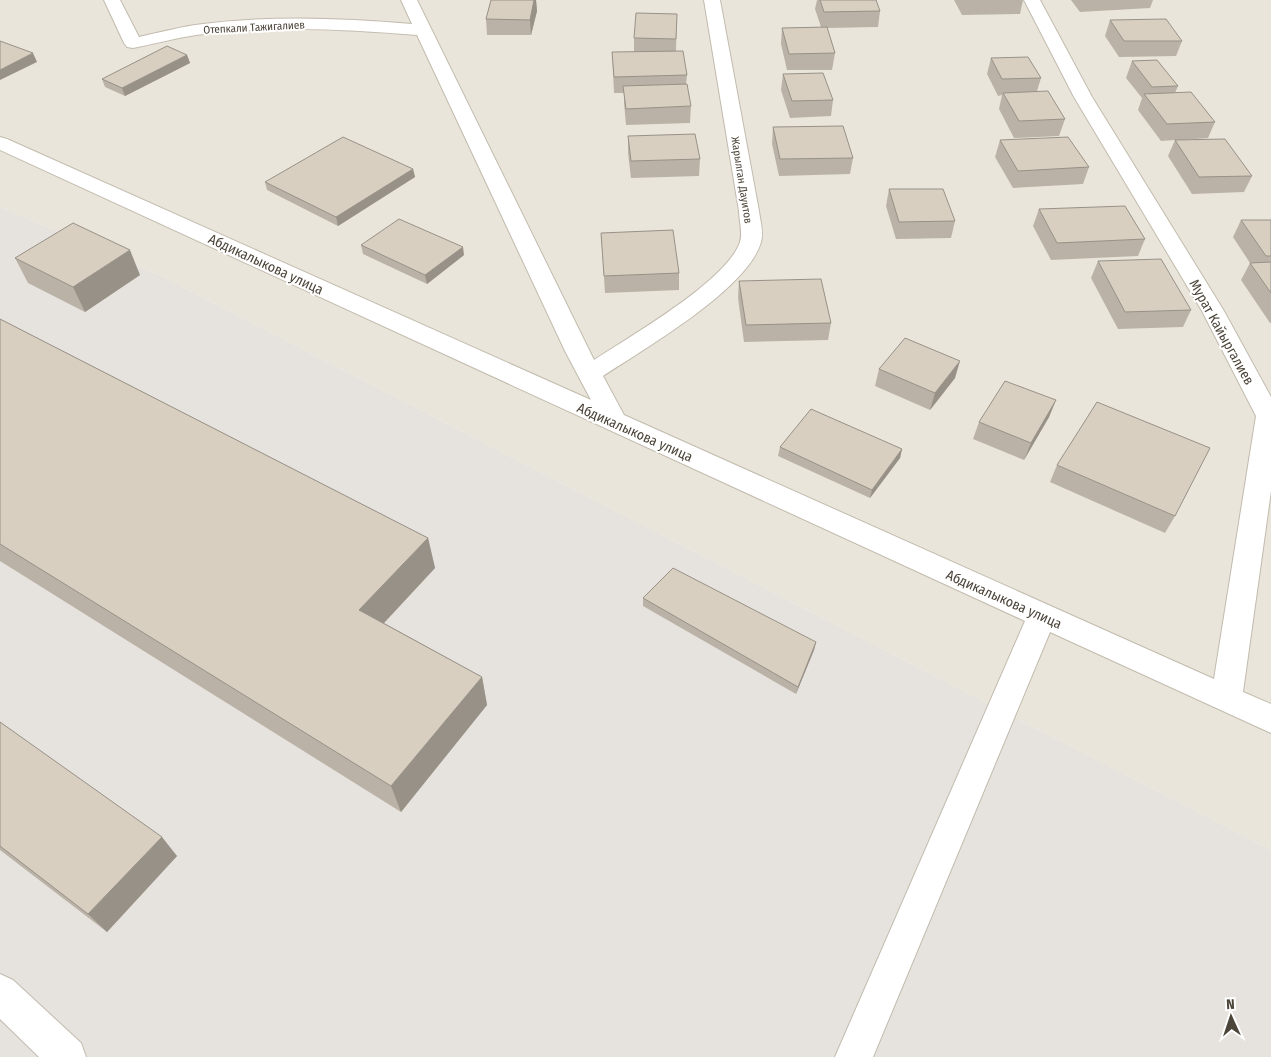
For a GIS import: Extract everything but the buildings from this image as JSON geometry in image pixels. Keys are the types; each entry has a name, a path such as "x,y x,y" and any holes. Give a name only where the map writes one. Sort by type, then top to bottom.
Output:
{"street":[{"name":"Отепкали Тажигалиев","path":"112,0 134,44 204,29 273,24 352,25 424,30"},
{"path":"408,0 589,374 616,424"},
{"name":"Жарылган Дауитов","path":"589,374 707,294 735,268 751,242 749,211 712,0"},
{"name":"Мурат Кайыргалиев","path":"1032,0 1083,97 1212,311 1268,416 1226,699"},
{"name":"Абдикалыкова улица","path":"7,152 616,424 1271,720"},
{"path":"854,1057 1042,616"},
{"path":"0,993 67,1057"}],"shaded area":[{"path":"0,0 1271,0 1271,850 161,276 0,207"},
{"path":"0,207 161,276 1271,850 1271,1057 0,1057"}]}
